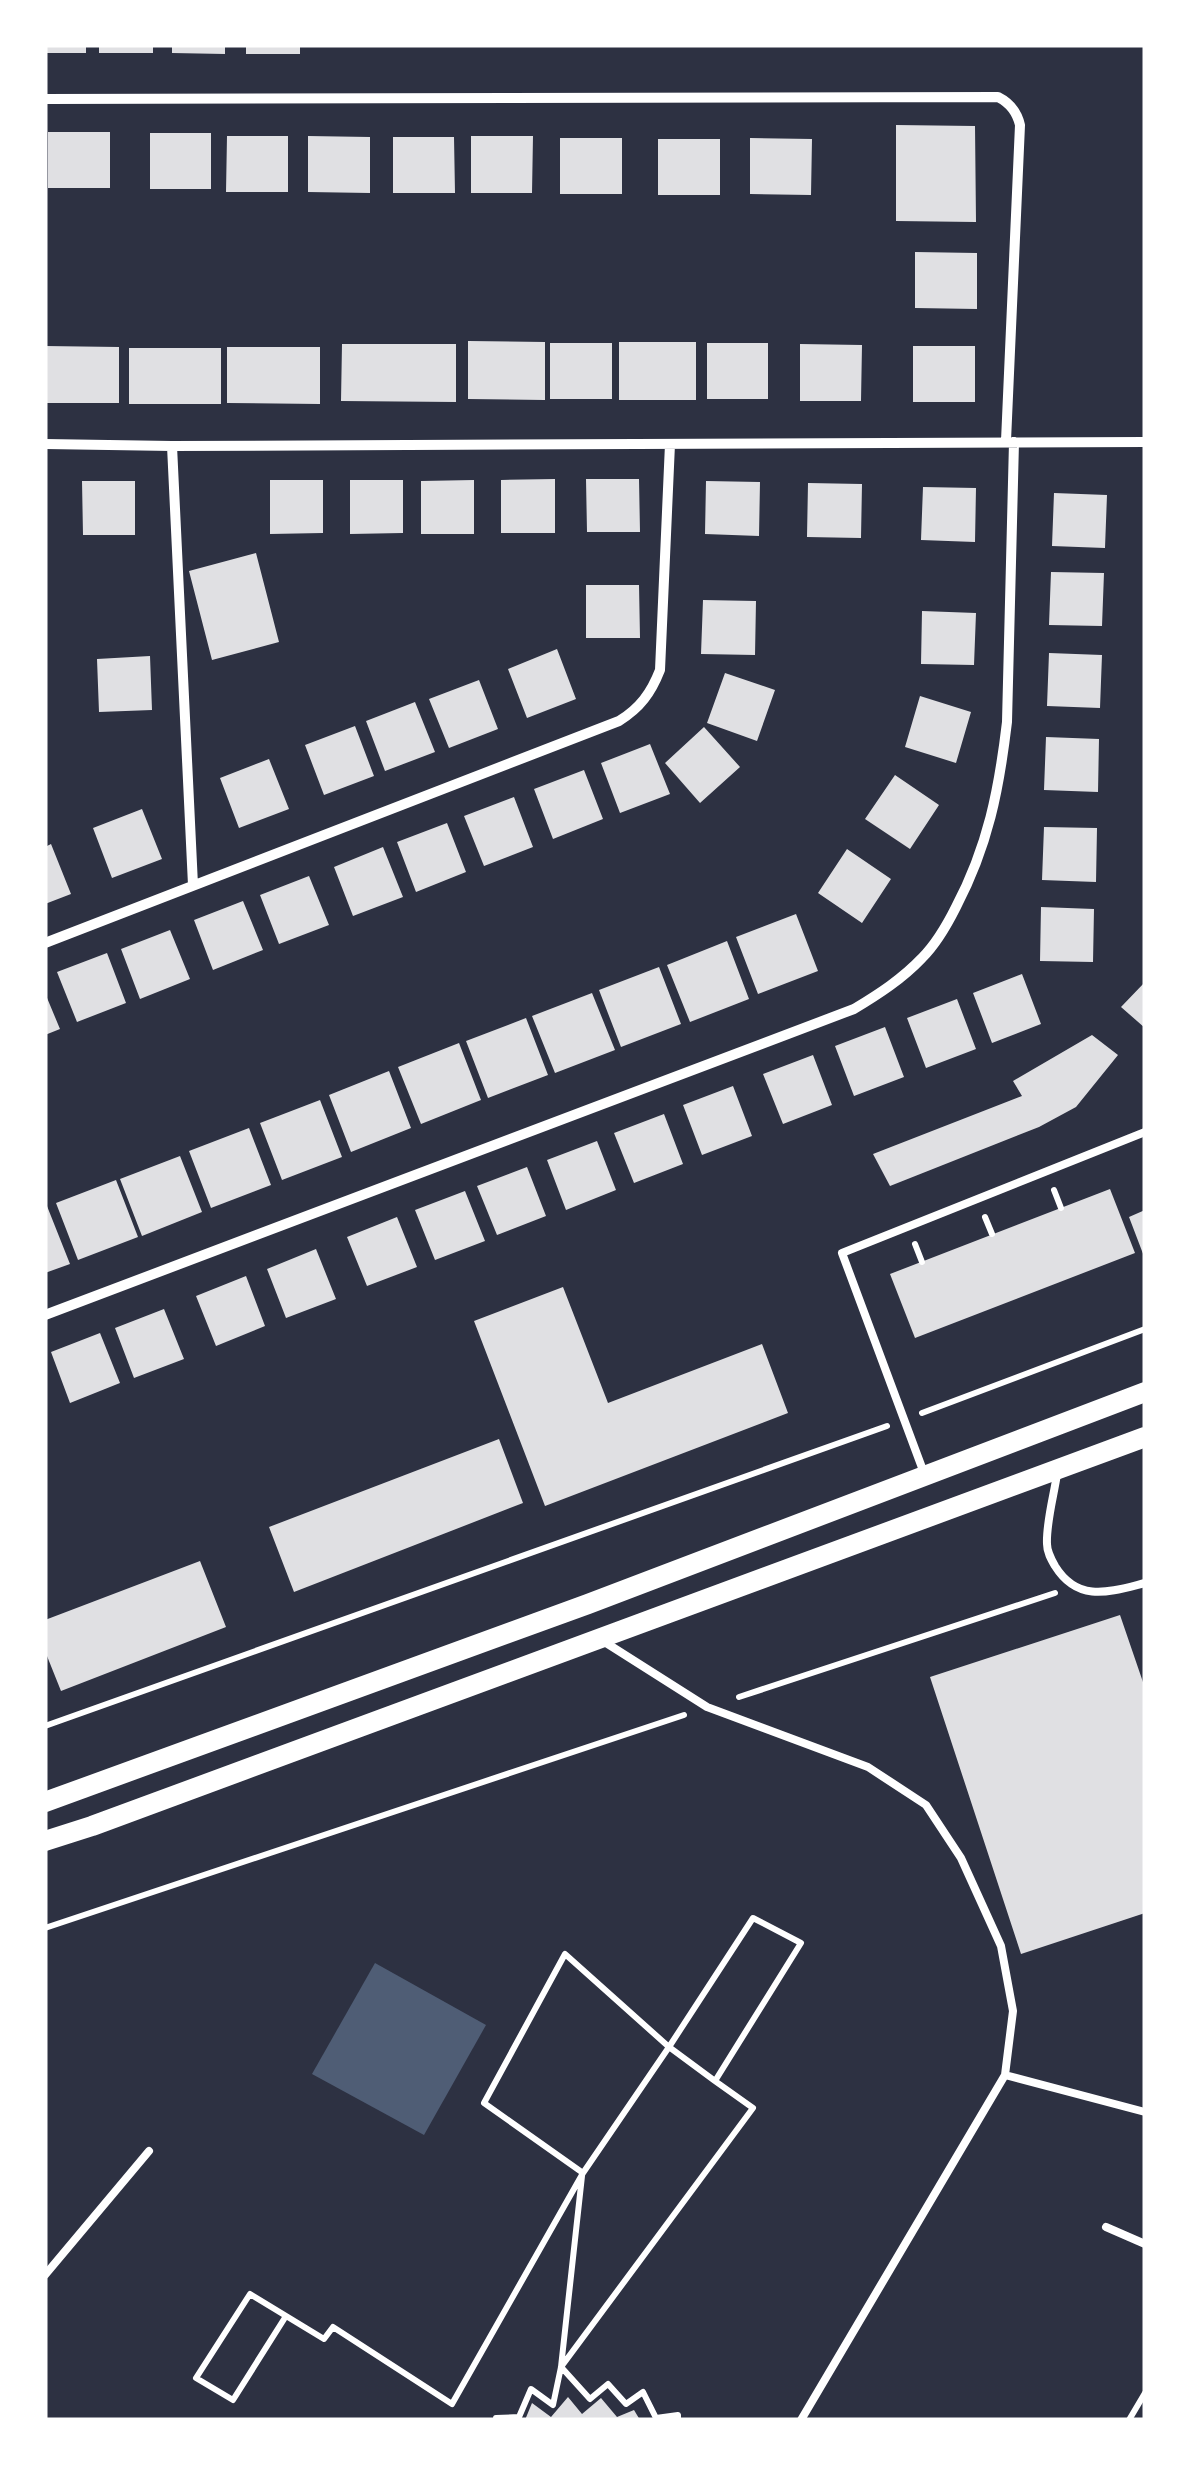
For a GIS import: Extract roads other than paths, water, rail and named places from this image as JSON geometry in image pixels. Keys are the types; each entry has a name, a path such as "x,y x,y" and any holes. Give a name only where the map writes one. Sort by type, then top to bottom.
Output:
{"main road":[{"path":"45,1802 588,1604 1145,1392"},
{"path":"45,1841 1145,1437"}],"street":[{"path":"45,99 998,97 1014,110 1020,125 1010,441 1007,722 994,812 982,850 948,924 925,956 892,986 854,1008 45,1315"},
{"path":"45,444 1145,442"},
{"path":"45,943 619,721 645,701 660,670 670,444"},
{"path":"172,446 193,885"}],"lane":[{"path":"924,1475 842,1253 1145,1132"},
{"path":"1058,1470 1047,1544 1050,1558 1072,1588 1106,1593 1145,1583"},
{"path":"600,1639 707,1707 868,1767 926,1805 962,1858 1001,1946 1013,2012 1005,2075 801,2420"},
{"path":"1005,2075 1145,2112"},
{"path":"45,2276 149,2151"},
{"path":"1106,2227 1145,2244"}],"water":[{"path":"375,1963 486,2025 424,2135 312,2074"}]}
